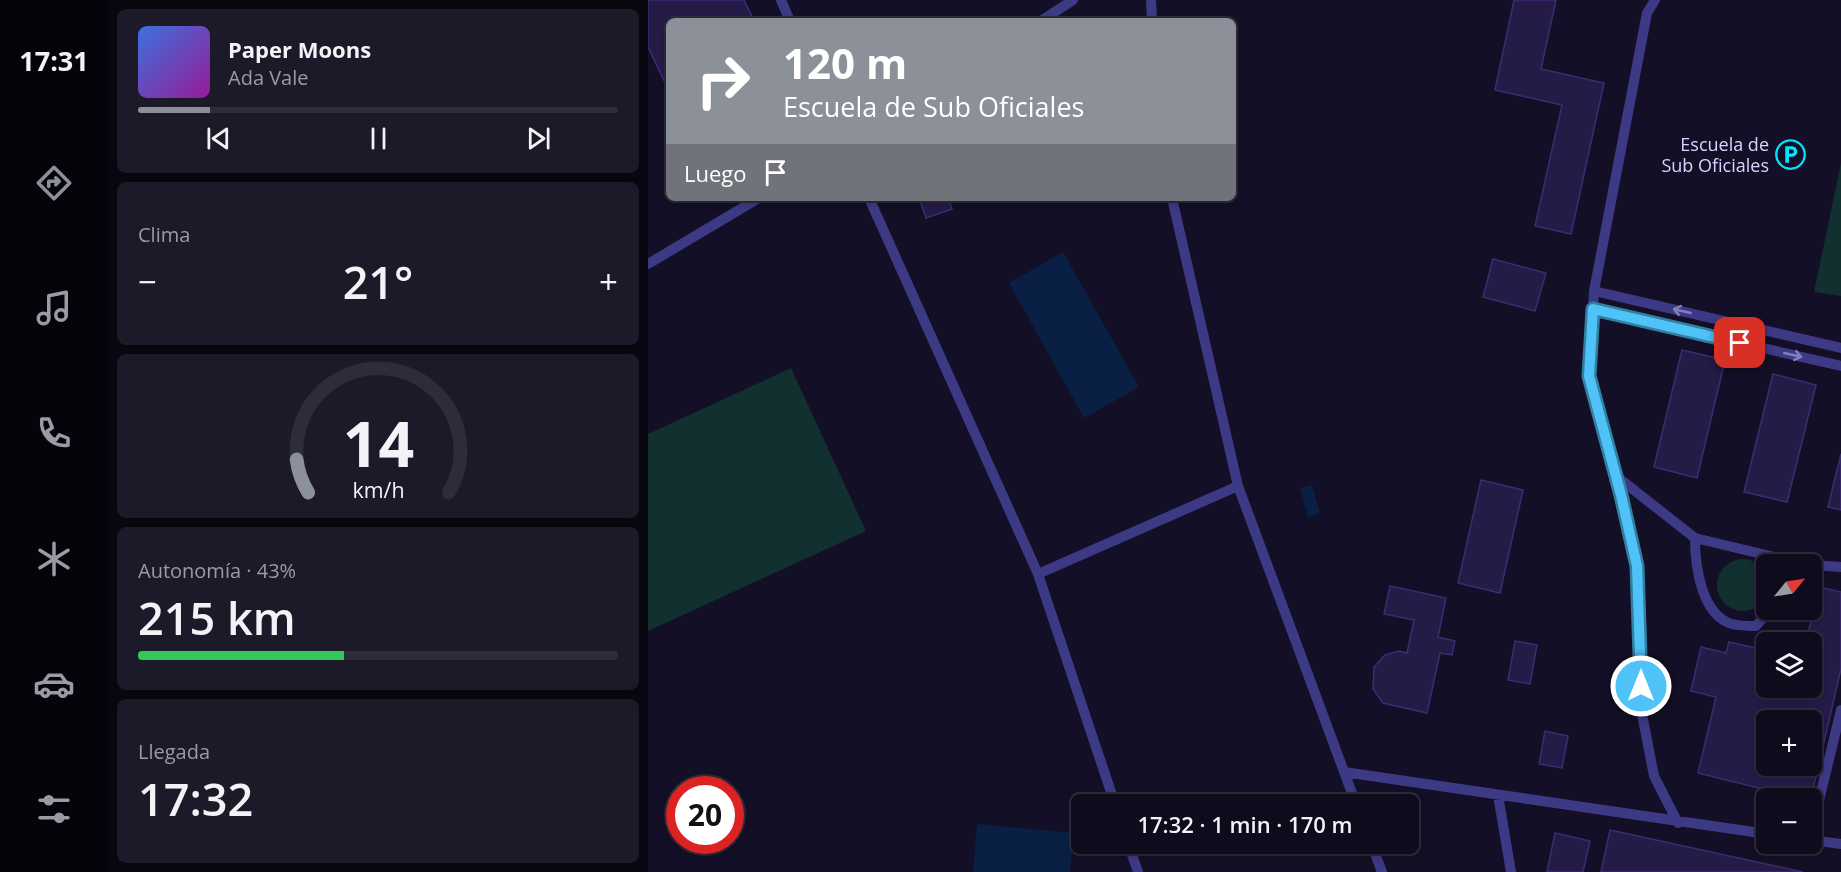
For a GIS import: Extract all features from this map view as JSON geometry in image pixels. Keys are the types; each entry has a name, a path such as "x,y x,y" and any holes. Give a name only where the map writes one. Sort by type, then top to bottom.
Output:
{"lane":[{"path":"781,0 789,18"},
{"path":"1046,18 1073,0"},
{"path":"1150,0 1152,18"},
{"path":"1655,0 1647,13 1594,291 1589,376 1616,475 1637,566 1641,642 1641,709 1654,776 1678,823"},
{"path":"648,264 754,201"},
{"path":"870,201 1038,574 1112,794"},
{"path":"1173,201 1238,486 1352,794"},
{"path":"1594,291 1841,348"},
{"path":"1593,309 1841,366"},
{"path":"1616,475 1695,538 1761,554"},
{"path":"1038,574 1238,486"},
{"path":"1695,538 1695,560 1710,608 1731,624 1756,626 1761,620"},
{"path":"1822,566 1841,567"},
{"path":"1822,788 1841,710"},
{"path":"1344,772 1678,823 1756,833"},
{"path":"1498,795 1511,872"},
{"path":"1822,841 1841,844"},
{"path":"1132,854 1138,872"},
{"path":"1375,854 1382,872"}],"green space":[{"path":"1841,163 1841,296 1814,292"},
{"path":"791,368 866,531 648,631 648,434"},
{"path":"1738,559 1756,562 1756,608 1738,611 1728,607 1721,600 1717,590 1717,580 1721,570 1728,563"}],"water":[{"path":"1063,252 1139,387 1084,418 1009,283"},
{"path":"1312,485 1320,513 1308,517 1300,488"},
{"path":"977,824 1071,833 1070,872 973,872"}],"building":[{"path":"648,0 744,0 753,18 666,18 666,85 648,47"},
{"path":"1514,0 1556,0 1541,69 1604,83 1571,234 1535,226 1562,105 1495,90"},
{"path":"920,201 949,201 952,209 926,218"},
{"path":"1493,259 1546,273 1535,311 1483,297"},
{"path":"1682,350 1725,360 1697,478 1654,467"},
{"path":"1773,374 1816,385 1787,502 1744,492"},
{"path":"1841,454 1841,510 1828,507"},
{"path":"1481,480 1523,490 1500,593 1458,583"},
{"path":"1390,586 1446,598 1438,637 1455,641 1452,655 1440,653 1427,713 1383,703 1373,689 1374,667 1385,655 1399,651 1407,653 1414,620 1384,614"},
{"path":"1822,588 1841,592 1841,669 1822,751 1822,710 1756,710 1756,776 1816,776 1813,788 1759,788 1698,773 1716,697 1691,691 1701,647 1726,653 1729,642 1756,648 1754,658 1756,658 1756,698 1822,698 1822,632 1808,632 1811,620 1822,620"},
{"path":"1515,641 1537,645 1530,684 1508,680"},
{"path":"1545,731 1568,736 1562,768 1539,764"},
{"path":"1610,830 1803,872 1601,872"},
{"path":"1555,833 1590,841 1583,872 1547,872"}],"place":[{"name":"Escuela de Sub Oficiales","path":"1790,154"}],"route":[{"path":"1641,686 1637,566 1621,495 1589,376 1593,309 1740,343"}]}
